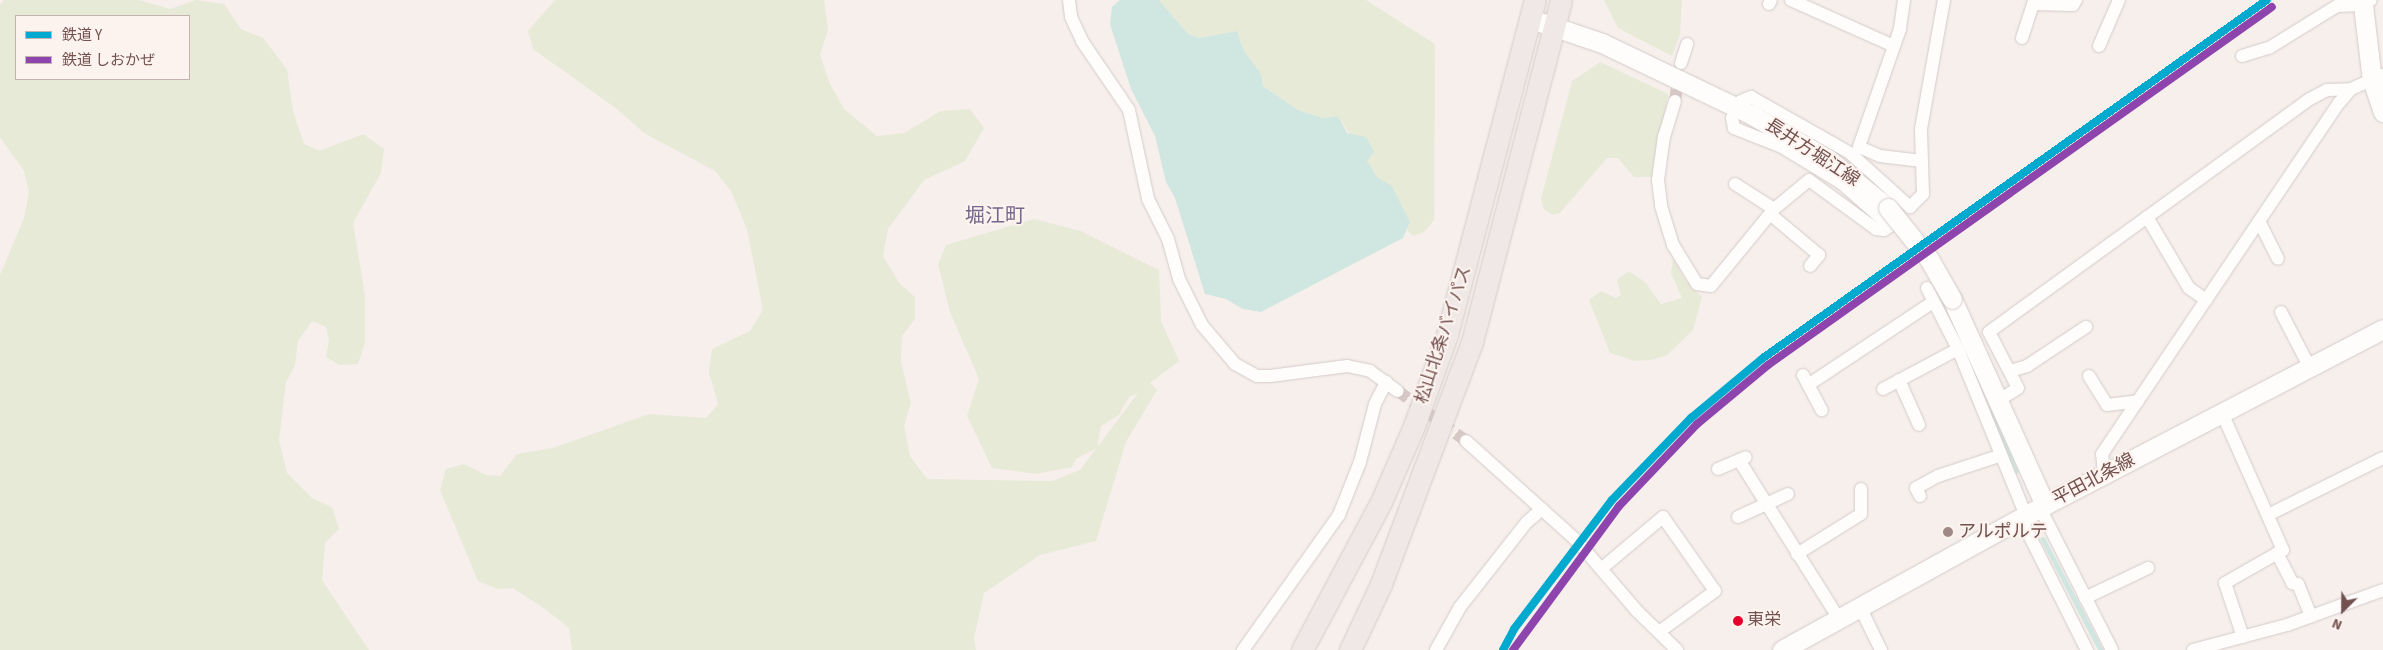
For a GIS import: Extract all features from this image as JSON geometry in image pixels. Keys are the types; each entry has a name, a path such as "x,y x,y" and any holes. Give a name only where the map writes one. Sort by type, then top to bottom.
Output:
{"highway":[{"name":"松山北条バイパス","path":"1350,650 1392,557 1472,342 1561,0"},
{"name":"松山北条バイパス","path":"1302,650 1380,502 1414,426 1447,335 1533,9"}],"main road":[{"path":"2367,3 2383,112"},
{"name":"長井方堀江線","path":"1533,9 1555,26 1602,43 1736,108 1828,159 1889,217 1929,259 1952,299 1999,400 2033,512"},
{"name":"平田北条線","path":"1782,650 2033,512 2383,329"}],"street":[{"path":"1069,0 1071,18 1082,41 1129,110 1148,199 1168,239 1179,279 1202,325 1234,364 1257,376 1347,366 1370,371 1398,390"},
{"path":"1791,0 1894,46"},
{"path":"1904,0 1894,46 1859,147 1880,156 1922,161"},
{"path":"1674,101 1658,180 1661,206 1673,245 1691,280 1702,287 1711,286 1772,211 1809,180 1876,229 1889,217 1910,207 1923,194 1921,129 1944,0"},
{"path":"2022,38 2033,4 2073,5 2076,0"},
{"path":"2098,46 2119,0"},
{"path":"2242,56 2269,48 2337,6 2367,3"},
{"path":"1681,63 1687,44"},
{"path":"1999,400 2018,388 1989,332 2310,99 2326,90 2350,89 2378,77"},
{"path":"2104,475 2102,454 2350,89"},
{"path":"1736,108 1744,98 1750,97 1793,120 1850,153 1910,207"},
{"path":"1735,184 1772,211 1819,255 1810,266"},
{"path":"2147,217 2189,288 2206,300"},
{"path":"2260,221 2278,259"},
{"path":"1927,288 1958,348 1999,456 2085,598 2112,650"},
{"path":"1822,410 1806,380 1933,302"},
{"path":"2281,312 2310,368"},
{"path":"2010,371 2027,366 2086,327"},
{"path":"1883,389 1958,348"},
{"path":"2089,376 2107,406 2138,401"},
{"path":"1899,380 1919,424"},
{"path":"1242,650 1340,515 1360,462 1375,404 1386,382"},
{"path":"2222,413 2270,514 2283,550 2225,582 2243,636"},
{"path":"1466,441 1542,509 1677,650"},
{"path":"1920,496 1916,488 1938,476 1999,456"},
{"path":"1718,469 1742,458 1765,505 1839,619"},
{"path":"2270,514 2383,458"},
{"path":"1797,554 1861,514 1861,489"},
{"path":"1738,517 1788,494"},
{"path":"1436,650 1460,607 1527,522 1542,509"},
{"path":"2033,512 2087,650"},
{"path":"1601,569 1663,517 1715,592 1659,632"},
{"path":"2277,554 2292,583 2298,584 2311,616"},
{"path":"2085,598 2148,568"},
{"path":"2193,650 2311,616 2383,590"},
{"path":"1860,607 1881,650"}],"green space":[{"path":"4,0 139,0 170,9 196,0 224,4 241,29 263,38 287,69 293,111 304,144 320,151 363,134 384,149 381,173 353,223 365,295 365,343 358,364 340,365 326,357 329,340 326,327 312,321 298,341 295,365 286,383 279,440 287,473 313,499 332,507 339,529 325,543 322,580 369,650 0,650 0,275 24,218 29,192 24,171 0,137 0,5"},
{"path":"555,0 824,0 828,30 820,55 830,84 844,109 877,136 904,133 941,111 970,109 984,128 965,161 924,180 888,229 883,256 900,284 915,297 915,319 902,336 901,362 911,403 904,426 910,456 927,479 1052,481 1080,470 1096,448 1076,459 1072,467 1036,474 992,468 967,416 979,379 950,312 938,264 946,245 1034,219 1081,231 1159,270 1161,321 1179,361 1150,383 1157,390 1126,442 1096,541 1040,555 984,593 974,638 976,650 572,650 569,628 545,609 513,588 497,589 478,581 440,490 446,469 464,464 486,475 500,476 517,454 553,448 649,414 706,418 718,404 709,372 712,349 750,331 763,310 747,229 731,191 715,171 644,133 617,109 533,49 528,31","holes":["1138,393 1097,447 1101,426 1119,415 1129,397"]},
{"path":"1159,0 1366,0 1435,44 1434,220 1424,232 1413,236 1407,231 1410,222 1392,186 1377,177 1338,116 1323,118 1298,110 1263,86 1261,74 1244,51 1237,31 1199,38 1188,34"},
{"path":"1604,0 1682,0 1680,35 1672,56 1618,28"},
{"path":"1600,62 1668,94 1654,177 1634,177 1618,158 1607,158 1560,213 1553,215 1544,210 1541,199 1572,81"},
{"path":"1673,258 1686,281 1702,297 1693,330 1667,355 1651,360 1635,361 1610,353 1589,300 1601,291 1616,298 1621,295 1617,280 1629,271 1645,282 1661,304 1682,298 1671,273"}],"water":[{"path":"1120,0 1159,0 1188,34 1199,38 1237,31 1244,51 1261,74 1263,86 1298,110 1323,118 1338,116 1347,133 1366,137 1374,152 1367,161 1377,177 1392,186 1410,222 1403,238 1261,312 1243,309 1226,299 1205,294 1175,198 1166,182 1155,136 1131,89 1110,24 1112,7"}],"waterway":[{"path":"1991,412 2016,471"},
{"path":"2043,539 2101,650"}],"tunnel":[{"path":"1675,101 1679,72"},
{"path":"1398,391 1466,441"}],"rail line":[{"name":"Y","path":"1503,650 1514,629 1612,500 1691,418 1763,358 2267,0"},
{"name":"しおかぜ","path":"1513,650 1619,506 1697,424 1768,365 2272,7"}],"place":[{"name":"アルポルテ","path":"1948,532"},
{"name":"東栄","path":"1738,621"}],"district":[{"name":"堀江町","path":"995,216"}]}
